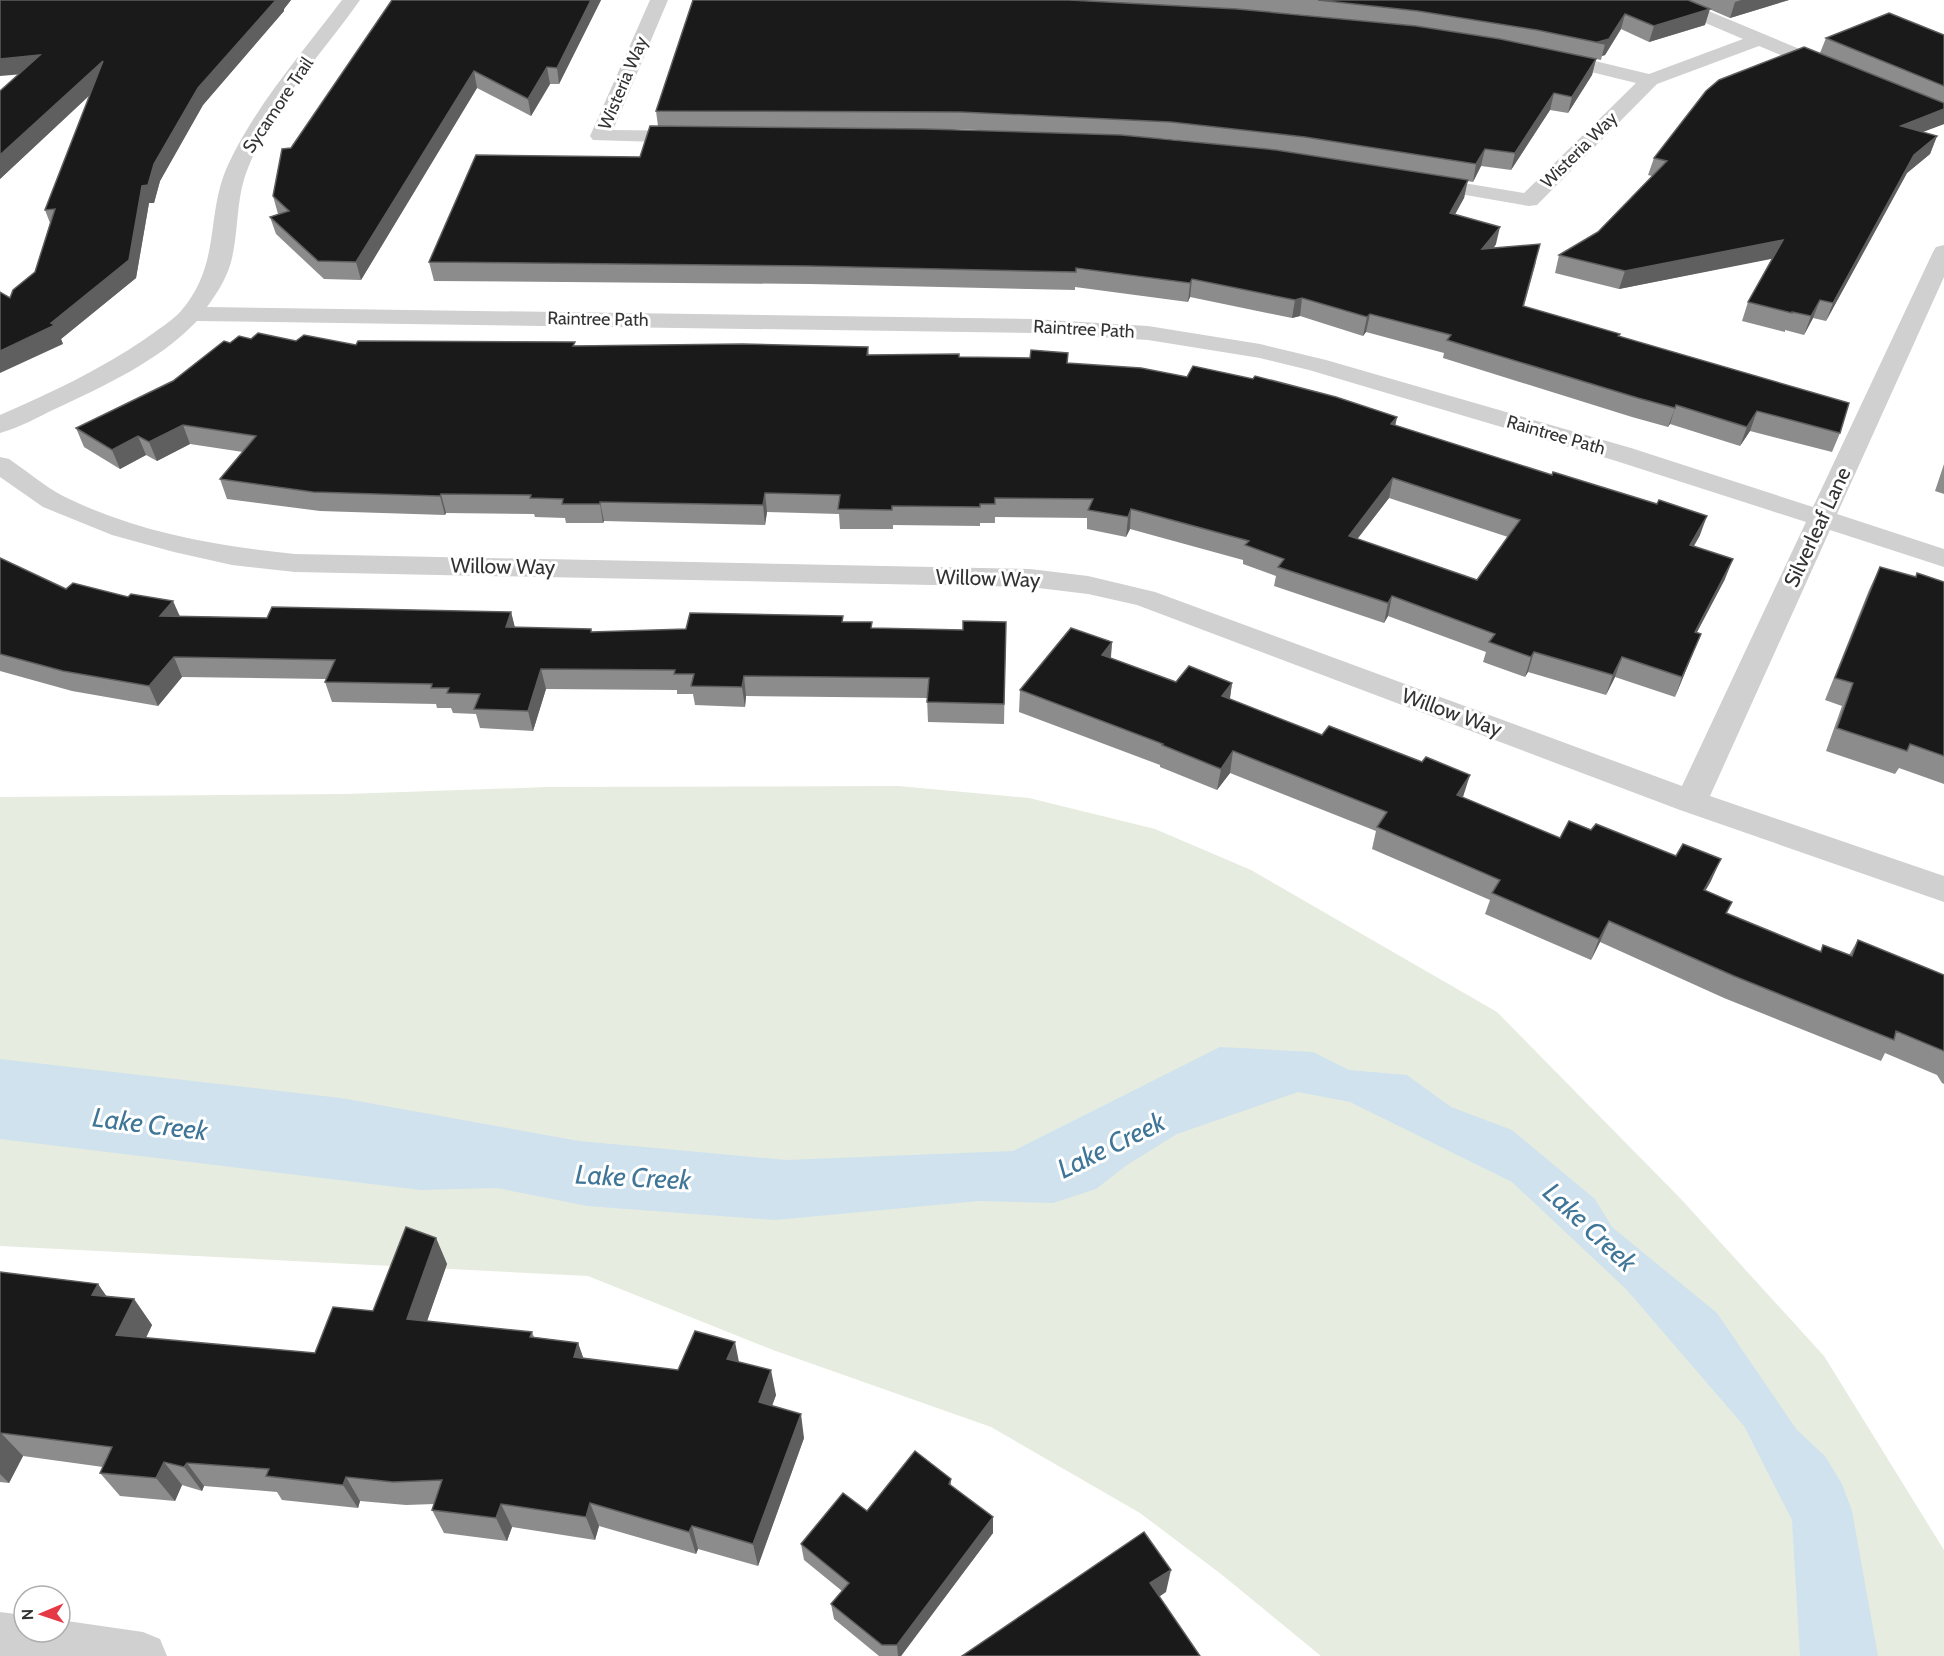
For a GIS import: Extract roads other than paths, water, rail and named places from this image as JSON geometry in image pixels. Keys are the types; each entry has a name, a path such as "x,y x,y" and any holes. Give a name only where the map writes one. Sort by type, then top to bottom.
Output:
{"street":[{"name":"Sycamore Trail","path":"0,425 66,396 115,370 138,356 191,314 220,260 226,204 242,160 255,135 351,0"},
{"name":"Wisteria Way","path":"659,0 600,136 706,137"},
{"path":"1667,0 1844,75"},
{"name":"Wisteria Way","path":"1396,178 1529,200 1650,80 1760,39"},
{"path":"1537,54 1650,80"},
{"name":"Silverleaf Lane","path":"1691,802 1822,517 1925,316 1944,252"},
{"name":"Raintree Path","path":"191,314 1033,326 1148,333 1260,351 1317,365 1622,454 1944,558"},
{"name":"Willow Way","path":"0,465 52,501 122,529 174,544 232,556 295,563 1030,578 1088,585 1145,598 1691,802 1944,889"},
{"path":"0,1636 143,1656"}],"water":[{"name":"Lake Creek","path":"1220,1047 1313,1052 1349,1070 1407,1075 1451,1107 1512,1130 1595,1199 1612,1227 1717,1313 1797,1430 1825,1456 1842,1484 1852,1511 1878,1656 1800,1656 1792,1520 1744,1426 1626,1289 1512,1182 1350,1102 1298,1092 1177,1134 1127,1165 1096,1189 1053,1203 979,1201 775,1220 587,1206 497,1188 421,1190 0,1139 0,1059 341,1098 579,1141 787,1160 1013,1151"}]}
